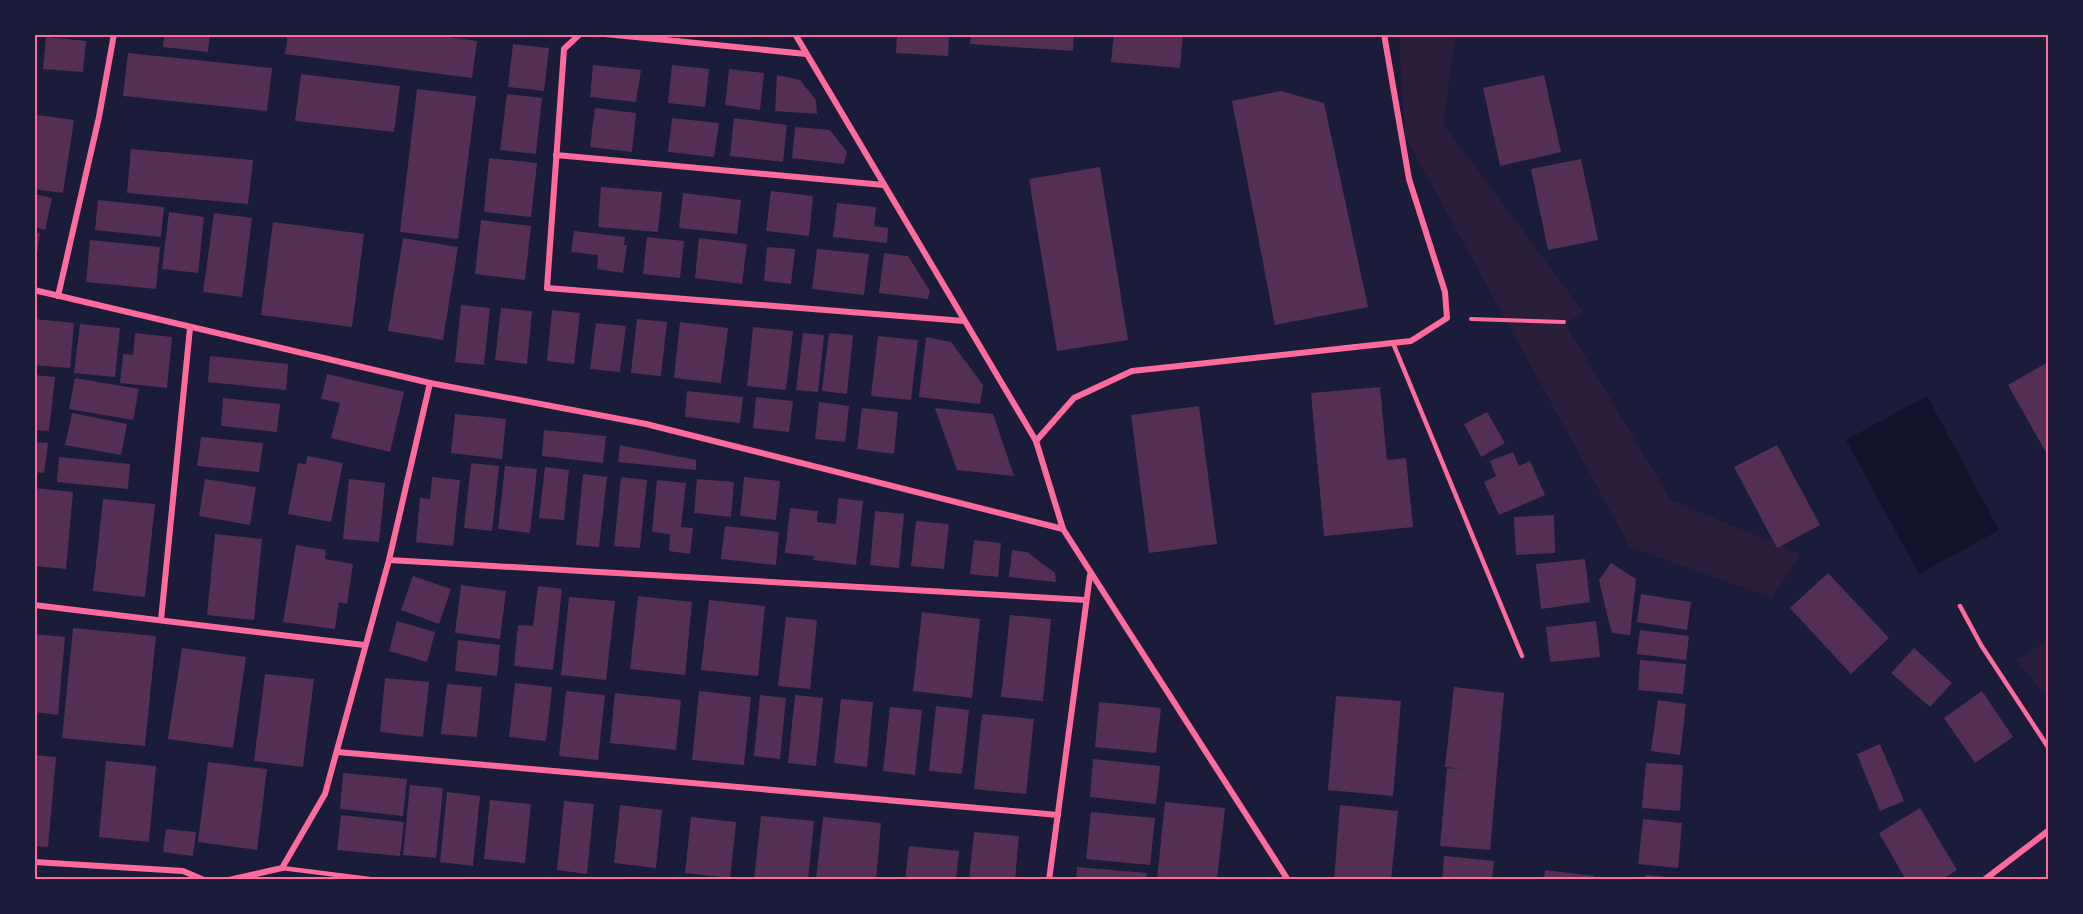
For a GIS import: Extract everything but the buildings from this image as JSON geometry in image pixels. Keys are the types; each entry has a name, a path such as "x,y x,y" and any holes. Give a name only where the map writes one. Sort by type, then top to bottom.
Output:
{"street":[{"path":"58,296 99,117 114,34"},
{"path":"580,34 564,49 547,288 963,321"},
{"path":"605,34 806,54"},
{"path":"795,34 1036,441 1063,529 1288,879"},
{"path":"1036,441 1074,398 1132,371 1412,341 1447,318 1445,292 1409,179 1384,34"},
{"path":"556,155 884,185"},
{"path":"34,290 430,383 646,424 1063,529"},
{"path":"161,620 190,328"},
{"path":"229,879 282,868 325,794 389,560 430,383"},
{"path":"389,560 1086,600"},
{"path":"1049,879 1091,574"},
{"path":"34,605 364,645"},
{"path":"336,752 1058,815"},
{"path":"1984,879 2049,831"},
{"path":"34,862 183,871 204,879"}],"lane":[{"path":"1393,343 1522,656"},
{"path":"1960,606 1982,645 2049,747"},
{"path":"282,868 377,879"}],"path":[{"path":"1447,318 1564,322"}],"shaded area":[{"path":"1399,35 1456,35 1443,123 1584,313 1565,323 1671,500 1801,554 1772,598 1630,547 1405,136"},
{"path":"1927,396 1999,530 1919,574 1846,440"},
{"path":"2048,640 2048,699 2017,660"}]}
